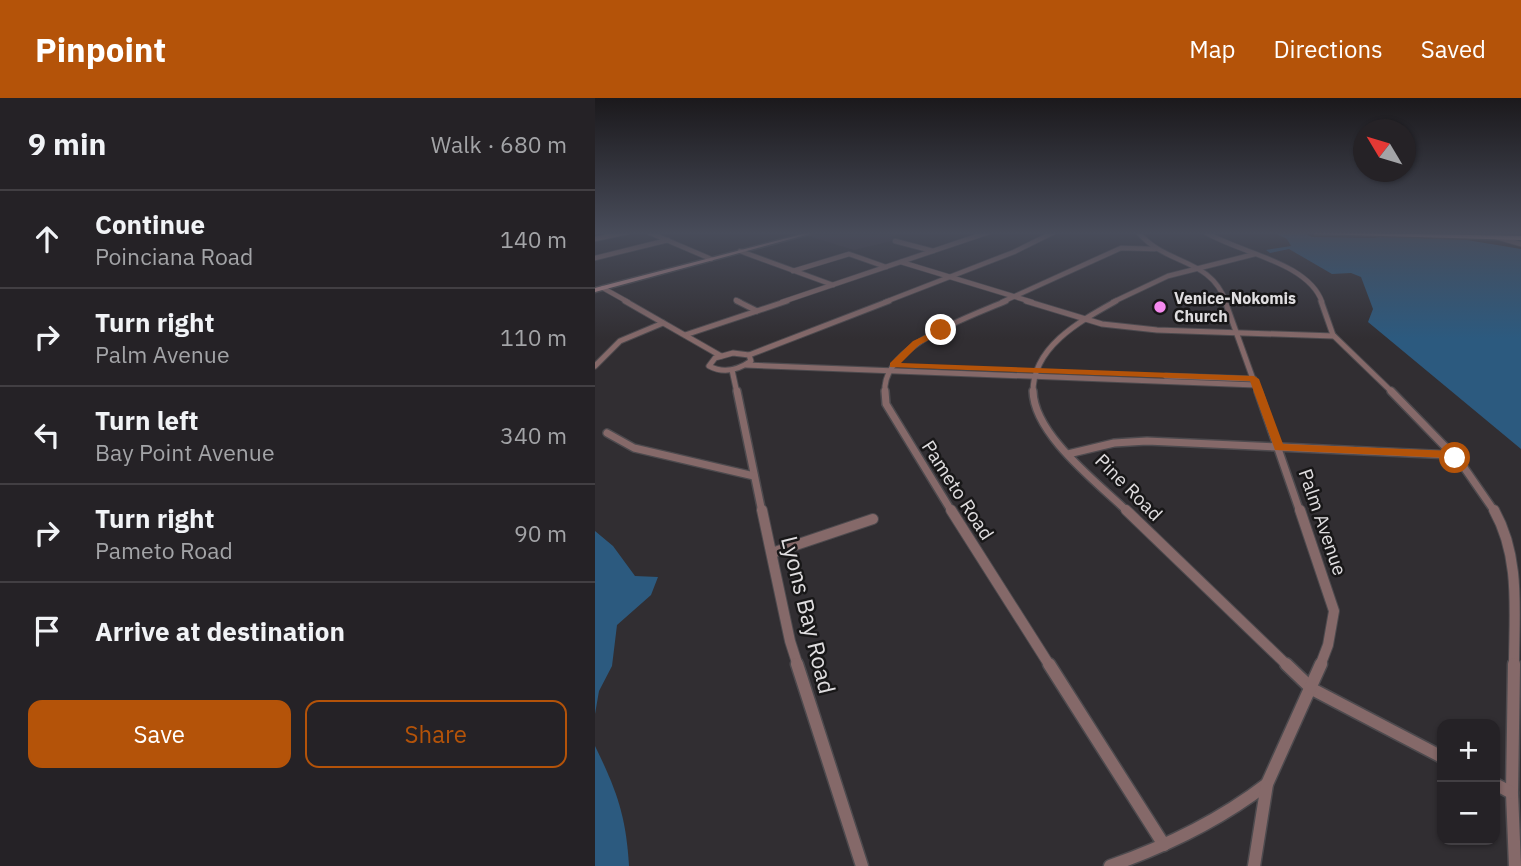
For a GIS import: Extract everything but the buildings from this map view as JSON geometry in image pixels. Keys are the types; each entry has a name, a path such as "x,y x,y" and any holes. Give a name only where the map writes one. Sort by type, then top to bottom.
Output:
{"street":[{"path":"595,290 680,268"},
{"path":"785,268 833,285"},
{"path":"793,271 803,268"},
{"path":"685,335 884,268"},
{"path":"922,268 1082,320 1135,329 1334,335"},
{"path":"973,268 749,360 732,370 711,369 711,361 733,353 749,360 892,368 1255,382"},
{"path":"892,368 923,339 1077,268"},
{"path":"1035,374 1052,342 1082,320 1156,280 1198,268"},
{"name":"Palm Avenue","path":"1198,268 1220,286 1334,611 1328,645 1312,689 1267,784 1254,866"},
{"path":"1285,268 1314,286 1334,335 1453,455 1497,515 1513,556 1514,866"},
{"path":"603,289 720,356"},
{"path":"736,300 757,311"},
{"path":"595,366 620,341 663,323"},
{"name":"Pameto Road","path":"892,368 884,388 889,410 1164,845"},
{"name":"Lyons Bay Road","path":"732,370 795,659 862,866"},
{"name":"Pine Road","path":"1035,374 1034,402 1047,431 1312,689 1437,754"},
{"path":"607,433 635,448 754,477"},
{"path":"1068,454 1114,443 1147,441 1453,455"},
{"path":"772,553 873,519"},
{"path":"1110,866 1164,845 1224,815 1267,784"},
{"path":"1500,787 1512,793"}],"water":[{"path":"1321,268 1521,268 1521,449 1368,322 1373,309 1361,277 1351,273 1332,274"},
{"path":"595,531 613,546 635,576 658,577 651,595 617,625 612,666 599,691 595,714"},
{"path":"595,746 619,804 626,832 629,866 595,866"}],"place":[{"name":"Venice-Nokomis Church","path":"1160,307"}],"route":[{"path":"941,330 916,343 893,365 1254,379 1278,447 1453,455 1455,458"}]}
